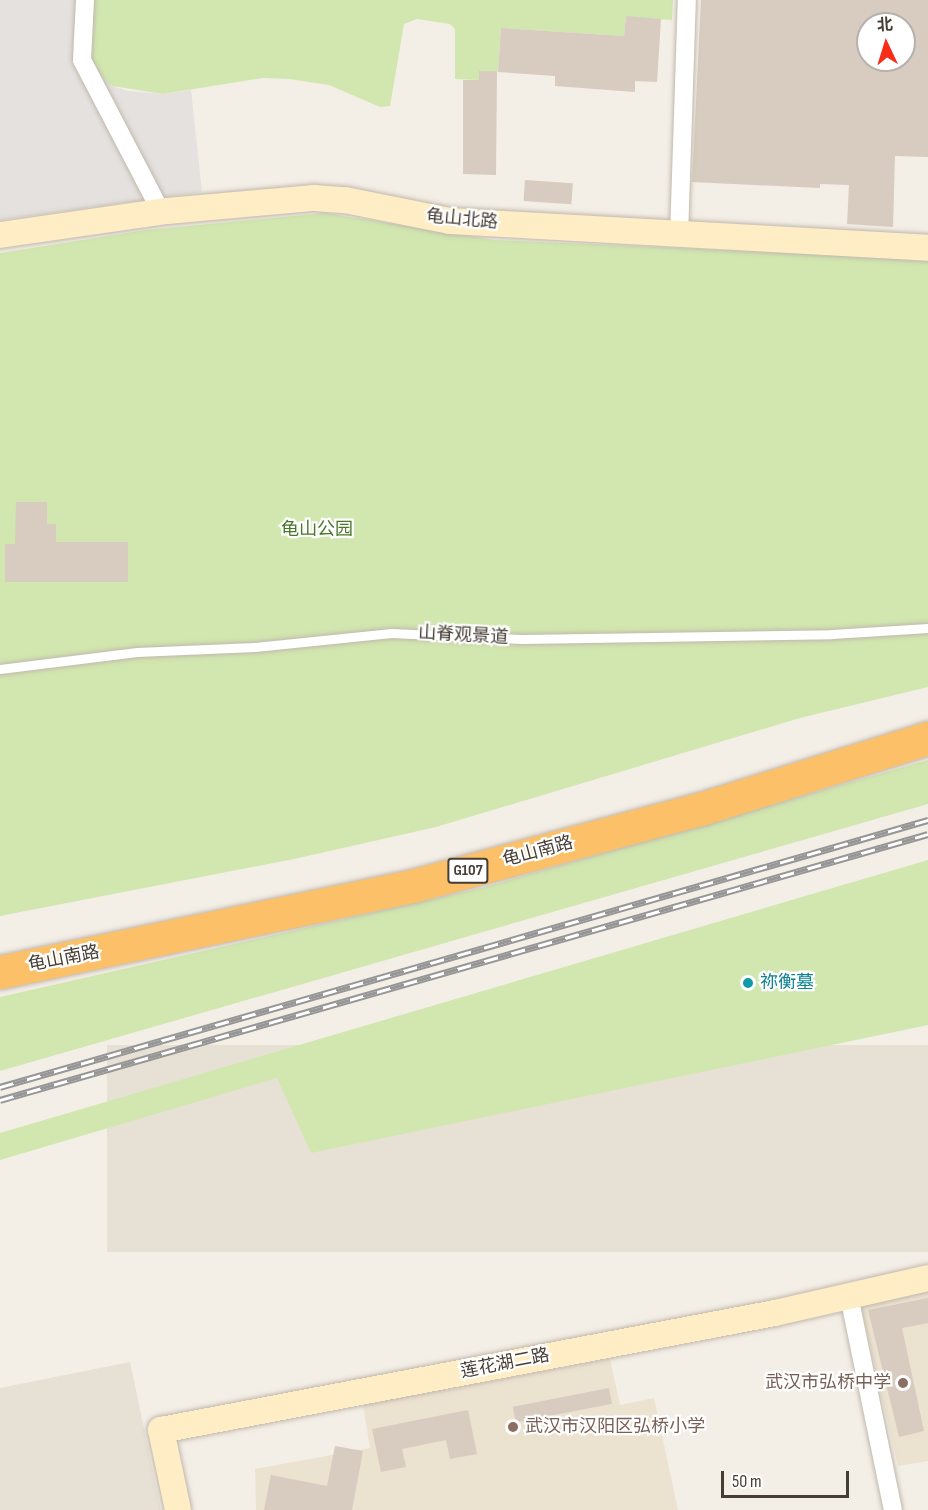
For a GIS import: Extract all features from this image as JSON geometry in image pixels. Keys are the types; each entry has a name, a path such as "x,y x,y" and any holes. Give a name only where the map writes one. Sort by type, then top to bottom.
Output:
{"highway":[{"name":"龟山南路","path":"0,952 378,873 928,721"},
{"name":"龟山南路","path":"0,972 412,886 700,809 928,738"}],"street":[{"path":"85,0 82,60 161,212"},
{"path":"679,236 687,0"},
{"name":"龟山北路","path":"0,235 161,212 314,198 345,200 450,221 928,249"},
{"name":"莲花湖二路","path":"178,1510 161,1430 849,1296 928,1278"},
{"path":"849,1296 893,1510"}],"lane":[{"name":"山脊观景道","path":"0,669 137,652 255,647 391,633 522,639 832,634 928,628"}],"shaded area":[{"path":"0,0 90,0 87,42 95,71 112,86 128,91 163,94 191,90 202,192 0,220"},
{"path":"107,1045 928,1045 928,1252 107,1252"},
{"name":"武汉市弘桥中学","path":"928,1291 928,1461 898,1466 860,1304"},
{"name":"武汉市汉阳区弘桥小学","path":"610,1359 620,1405 654,1398 678,1510 256,1510 255,1469 370,1448 363,1405"},
{"path":"130,1362 161,1510 0,1510 0,1388"}],"green space":[{"path":"90,0 673,0 672,20 626,17 624,36 501,28 498,71 479,71 479,80 455,79 455,29 450,24 417,19 404,24 390,106 380,107 329,85 289,79 263,78 163,94 112,86 94,71 87,42"},
{"name":"龟山公园","path":"325,213 494,240 928,259 928,687 800,718 436,827 294,859 0,916 0,253 146,230"},
{"path":"928,760 928,804 0,1071 0,997 481,888"},
{"path":"928,860 928,1025 311,1153 277,1078 0,1160 0,1133"}],"building":[{"path":"701,0 928,0 928,157 895,156 893,227 847,224 849,185 820,184 820,188 692,182"},
{"path":"626,16 661,19 657,82 635,81 635,92 555,86 555,76 498,72 501,28 624,36"},
{"path":"479,71 497,71 496,175 463,174 463,80 479,80"},
{"path":"525,180 573,183 571,204 524,201"},
{"path":"16,502 47,502 47,524 56,524 56,542 128,542 128,582 5,582 5,544 15,544"},
{"path":"928,1298 928,1323 902,1328 924,1431 899,1437 868,1310"},
{"path":"609,1388 612,1404 516,1422 513,1407"},
{"path":"468,1410 477,1454 450,1459 446,1440 402,1449 406,1467 381,1472 372,1429"},
{"path":"335,1446 363,1451 352,1510 264,1510 271,1475 327,1486"}],"railway":[{"path":"0,1087 928,820"},
{"path":"0,1100 928,834"}],"place":[{"name":"祢衡墓","path":"748,983"},
{"name":"武汉市弘桥中学","path":"903,1383"},
{"name":"武汉市汉阳区弘桥小学","path":"513,1427"}]}
